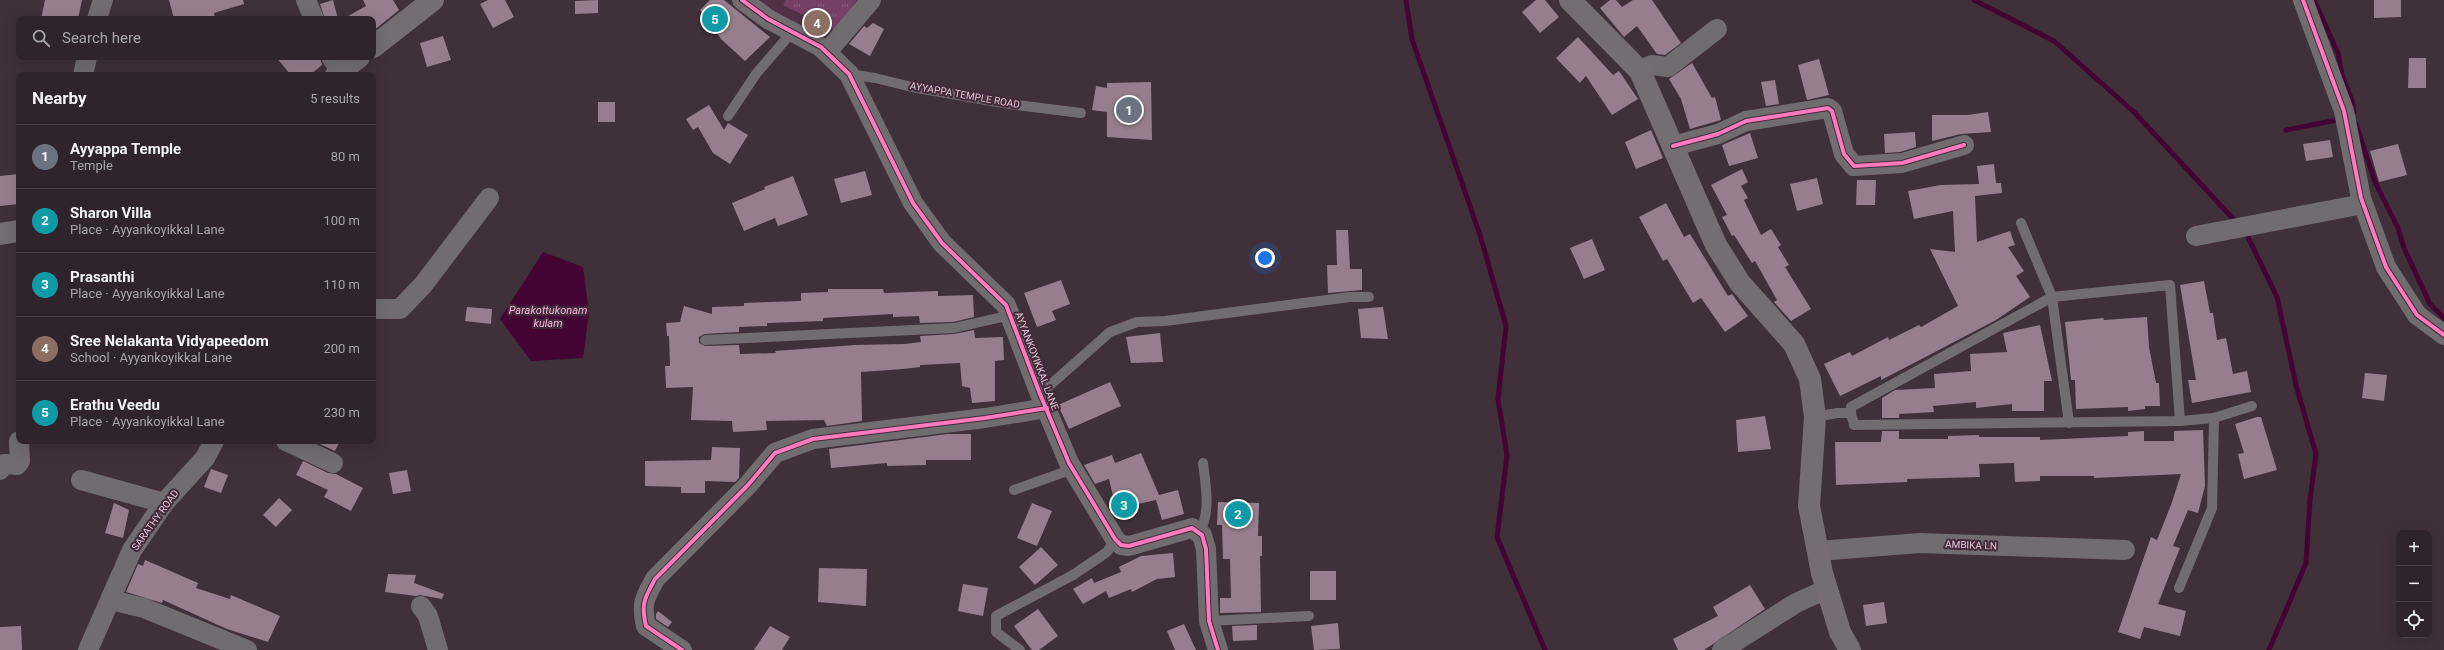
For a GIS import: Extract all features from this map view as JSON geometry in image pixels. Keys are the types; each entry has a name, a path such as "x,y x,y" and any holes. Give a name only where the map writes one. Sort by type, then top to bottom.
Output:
{"main road":[{"path":"376,45 434,0"},
{"path":"1570,0 1640,71 1716,245 1740,283 1794,344 1810,379 1815,417 1810,506 1827,589 1840,632 1850,650"},
{"path":"336,68 353,60"},
{"path":"0,234 16,231"}],"street":[{"path":"98,16 103,0"},
{"path":"306,0 313,16"},
{"name":"AYYANKOYIKKAL LANE","path":"742,0 768,19 827,52 849,74 913,203 942,244 999,296 1011,314 1043,401 1073,469 1115,539"},
{"path":"827,52 871,0"},
{"path":"2303,0 2345,120 2363,204 2386,267 2417,314 2444,335"},
{"path":"1640,71 1652,65 1668,67 1717,29"},
{"path":"84,72 86,60"},
{"path":"1673,146 1718,134 1746,121 1828,108 1832,111 1844,154 1854,166 1902,163 1964,145"},
{"path":"376,309 400,308 424,285 489,198"},
{"path":"2196,236 2363,204"},
{"path":"682,650 646,626 642,608 647,592 655,578 748,485 775,453 813,439 985,418 1043,401"},
{"path":"0,470 4,464 17,465 20,461 19,444"},
{"name":"SARATHY ROAD","path":"88,650 132,550 164,504 205,458 212,444"},
{"path":"292,444 333,463"},
{"path":"82,480 164,504"},
{"path":"1115,539 1121,545 1129,546 1192,528 1199,534 1206,549 1209,621 1218,650"},
{"name":"AMBIKA LN","path":"1818,551 1920,543 2125,550"},
{"path":"1722,650 1796,603 1827,589"},
{"path":"111,600 144,608 204,634 247,650"},
{"path":"422,606 428,616 438,650"}],"lane":[{"path":"728,116 756,74 792,32"},
{"name":"AYYAPPA TEMPLE ROAD","path":"849,74 1009,104 1081,113"},
{"path":"2020,223 2052,296 2069,423"},
{"path":"2180,421 2170,285 2052,296 1851,407 1854,425 2180,421 2214,418 2252,406"},
{"path":"1043,401 1110,332 1137,322 1165,321 1350,297 1369,297"},
{"path":"705,340 954,328 1011,314"},
{"path":"1815,417 1837,413 1851,413"},
{"path":"2179,588 2212,508 2214,418"},
{"path":"1199,534 1206,521 1208,510 1203,463"},
{"path":"1014,490 1073,469"},
{"path":"1020,650 996,632 996,616 1073,575 1107,552 1115,539"},
{"path":"1209,621 1309,616"}],"shaded area":[{"path":"760,0 860,0 825,44 758,3"}],"green space":[{"path":"786,0 857,0 834,30 783,5"}],"water":[{"name":"Parakottukonam kulam","path":"543,252 583,267 589,313 583,358 531,361 500,319"}],"building":[{"path":"45,0 82,0 79,16 42,16"},
{"path":"169,0 243,0 244,4 214,13 214,16 173,16"},
{"path":"333,0 337,16 324,16 320,4"},
{"path":"363,0 393,0 399,10 376,29 376,16 348,16 366,6"},
{"path":"488,0 505,0 514,17 493,28 480,4"},
{"path":"598,0 598,13 575,14 575,1"},
{"path":"710,0 724,0 770,37 745,61 721,39 700,10"},
{"path":"1536,0 1545,0 1559,17 1540,33 1522,12"},
{"path":"1610,0 1616,0 1622,7 1633,0 1652,0 1681,43 1665,55 1657,54 1637,26 1624,37 1600,8"},
{"path":"2374,0 2401,0 2401,17 2374,18"},
{"path":"873,23 884,29 870,56 849,44 864,26 867,28"},
{"path":"443,36 451,60 427,67 420,43"},
{"path":"1578,37 1613,75 1619,71 1638,99 1612,115 1586,76 1580,83 1556,58"},
{"path":"2409,58 2426,58 2426,88 2408,88"},
{"path":"1819,59 1829,95 1807,100 1798,65"},
{"path":"278,60 321,60 322,65 314,72 288,72"},
{"path":"1692,63 1712,98 1715,97 1721,120 1690,129 1681,99 1669,79"},
{"path":"1775,80 1779,104 1766,106 1761,82"},
{"path":"1151,82 1152,140 1107,137 1107,112 1092,110 1096,86 1107,88 1107,83"},
{"path":"598,102 615,102 615,122 598,122"},
{"path":"709,105 724,130 728,123 748,135 730,164 713,153 698,127 693,130 686,119"},
{"path":"1988,112 1991,132 1961,134 1932,141 1932,115 1968,115"},
{"path":"1651,130 1663,158 1636,169 1625,142"},
{"path":"1915,132 1916,147 1900,152 1885,153 1884,134"},
{"path":"1750,133 1758,158 1729,166 1722,145"},
{"path":"2330,140 2333,157 2306,161 2303,144"},
{"path":"2398,144 2407,175 2379,182 2370,151"},
{"path":"1994,164 1996,183 2001,183 2002,193 1975,196 1977,242 2010,231 2015,245 2008,247 2024,271 2016,276 2030,297 1996,320 1912,364 1881,380 1881,376 1840,396 1824,364 1850,352 1852,356 1888,337 1889,340 1919,325 1921,327 1958,306 1930,249 1955,252 1953,211 1914,219 1908,191 1941,185 1979,184 1977,166"},
{"path":"1742,169 1748,182 1741,186 1748,198 1744,200 1761,235 1771,229 1781,245 1778,247 1789,265 1785,267 1811,309 1791,321 1774,302 1777,300 1755,261 1752,263 1734,235 1732,236 1722,217 1727,215 1711,185"},
{"path":"865,171 872,195 841,203 834,179"},
{"path":"16,174 16,204 0,206 0,176"},
{"path":"793,176 808,215 778,226 775,218 744,231 732,203 765,189 764,187"},
{"path":"1817,178 1823,204 1797,211 1790,184"},
{"path":"1857,180 1876,180 1875,205 1856,205"},
{"path":"1666,203 1684,237 1690,234 1728,296 1732,294 1748,316 1725,332 1701,298 1693,303 1667,259 1663,261 1639,217"},
{"path":"1336,230 1348,230 1350,269 1362,269 1362,290 1328,293 1327,265 1337,265"},
{"path":"1592,239 1605,270 1584,279 1570,248"},
{"path":"1061,280 1070,304 1052,311 1056,320 1037,327 1024,293"},
{"path":"2204,281 2210,313 2213,313 2217,340 2226,338 2233,374 2247,371 2251,392 2192,403 2188,380 2196,380 2180,285"},
{"path":"828,289 883,289 884,293 938,291 938,296 973,295 974,317 953,322 920,323 919,316 893,317 893,314 823,318 823,321 767,323 767,326 739,327 739,332 704,334 699,337 699,343 705,346 739,345 740,354 776,353 775,351 855,345 905,344 921,342 920,336 954,334 974,330 975,338 1003,337 1004,360 995,361 995,401 972,403 970,388 962,386 960,363 920,365 920,367 861,372 862,421 827,426 824,420 766,421 767,430 733,432 732,421 691,420 693,387 666,388 665,366 670,366 669,336 667,336 666,323 680,322 684,306 712,314 712,307 744,306 744,303 801,301 801,293 828,292"},
{"path":"467,307 492,309 491,324 465,321"},
{"path":"1383,307 1388,339 1361,338 1358,309"},
{"path":"2147,317 2149,347 2156,383 2159,383 2160,406 2145,406 2145,409 2128,411 2128,407 2076,409 2075,380 2071,380 2065,322 2103,318 2104,320"},
{"path":"2040,325 2052,381 2044,381 2044,411 2012,411 2012,404 1976,408 1976,402 1933,406 1934,412 1899,414 1899,418 1882,418 1882,398 1895,390 1935,388 1934,374 1971,371 1970,354 2007,352 2003,333"},
{"path":"1160,333 1163,362 1131,363 1126,337"},
{"path":"2365,373 2387,375 2384,401 2362,398"},
{"path":"1110,382 1121,406 1069,429 1058,405"},
{"path":"1765,416 1771,449 1738,452 1736,420"},
{"path":"2261,417 2277,470 2244,479 2238,454 2244,453 2235,424"},
{"path":"2203,430 2205,486 2198,513 2188,510 2173,546 2180,548 2158,604 2186,611 2180,636 2144,627 2140,639 2118,632 2151,537 2157,540 2181,474 2094,478 2094,476 2040,476 2040,481 2015,482 2014,463 1979,464 1980,477 1907,479 1907,482 1836,485 1835,442 1881,442 1882,431 1899,431 1899,439 1948,439 1948,436 1979,435 1979,437 2040,437 2040,440 2128,436 2128,432 2144,431 2144,441 2174,441 2174,431"},
{"path":"948,434 971,434 971,460 926,460 926,465 887,466 887,463 831,468 829,449"},
{"path":"320,444 338,444 335,451"},
{"path":"712,447 740,448 739,478 735,482 705,481 705,493 681,493 681,487 645,486 645,461 711,460"},
{"path":"1141,453 1159,495 1178,490 1184,514 1162,520 1156,500 1116,509 1109,479 1095,484 1084,465 1112,455 1115,463"},
{"path":"303,461 328,473 336,474 363,488 351,511 324,497 328,490 296,475"},
{"path":"211,469 228,475 221,493 204,487"},
{"path":"407,470 411,491 393,494 389,473"},
{"path":"279,498 292,510 276,527 263,515"},
{"path":"1218,502 1259,503 1258,536 1262,536 1262,556 1260,556 1261,612 1220,613 1220,598 1231,598 1230,559 1223,559 1222,525 1217,525"},
{"path":"114,503 129,510 123,538 105,533"},
{"path":"1032,503 1052,511 1037,546 1017,538"},
{"path":"1041,547 1058,565 1035,585 1019,567"},
{"path":"1173,553 1175,577 1157,579 1132,592 1131,589 1109,598 1106,591 1083,604 1073,589 1092,578 1094,583 1121,572 1119,567 1141,556"},
{"path":"145,560 198,583 196,588 230,599 231,595 280,616 268,642 227,629 163,600 162,603 126,592 138,564 143,566"},
{"path":"819,568 867,569 866,606 818,602"},
{"path":"1310,571 1336,571 1336,600 1310,600"},
{"path":"388,574 416,575 414,583 444,594 442,599 420,595 416,596 385,592"},
{"path":"963,584 988,588 983,616 958,611"},
{"path":"1750,585 1765,609 1704,650 1678,650 1673,639 1718,616 1713,607"},
{"path":"1884,602 1887,623 1866,626 1863,605"},
{"path":"1038,609 1058,636 1039,650 1032,650 1014,626"},
{"path":"658,611 672,622 668,627 656,619 656,614"},
{"path":"1338,623 1340,649 1314,650 1311,626"},
{"path":"1184,624 1196,650 1175,650 1167,631"},
{"path":"1257,625 1257,640 1233,641 1232,626"},
{"path":"21,626 22,650 0,650 0,627"},
{"path":"770,626 790,637 782,650 754,650"}],"waterway":[{"path":"1406,0 1412,39 1480,235 1506,326 1498,399 1507,455 1497,537 1545,650"},
{"path":"1974,0 2054,41 2134,112 2237,223"},
{"path":"2314,0 2338,53 2342,75 2352,101 2354,112"},
{"path":"2286,130 2342,119"},
{"path":"2356,124 2375,182 2398,228 2404,248 2430,304 2444,318"},
{"path":"2245,231 2277,297 2296,385 2316,454 2310,500 2306,563 2269,650"}],"cycle path":[{"path":"742,0 768,19 821,47 849,74 913,203 942,243 1006,305 1040,394 1069,463 1115,539 1121,545 1129,546 1192,528 1202,535 1206,549 1209,621 1218,650"},
{"path":"2303,0 2344,111 2361,198 2386,267 2417,315 2444,335"},
{"path":"1673,146 1718,134 1746,121 1828,108 1832,111 1844,154 1854,166 1902,163 1964,145"},
{"path":"682,650 646,626 644,602 648,592 655,579 748,485 775,453 813,439 985,418 1047,408"}],"place":[{"name":"Erathu Veedu","path":"715,19"},
{"name":"Sree Nelakanta Vidyapeedom","path":"817,23"},
{"name":"Ayyappa Temple","path":"1129,110"},
{"name":"Prasanthi","path":"1124,505"},
{"name":"Sharon Villa","path":"1238,514"}]}
